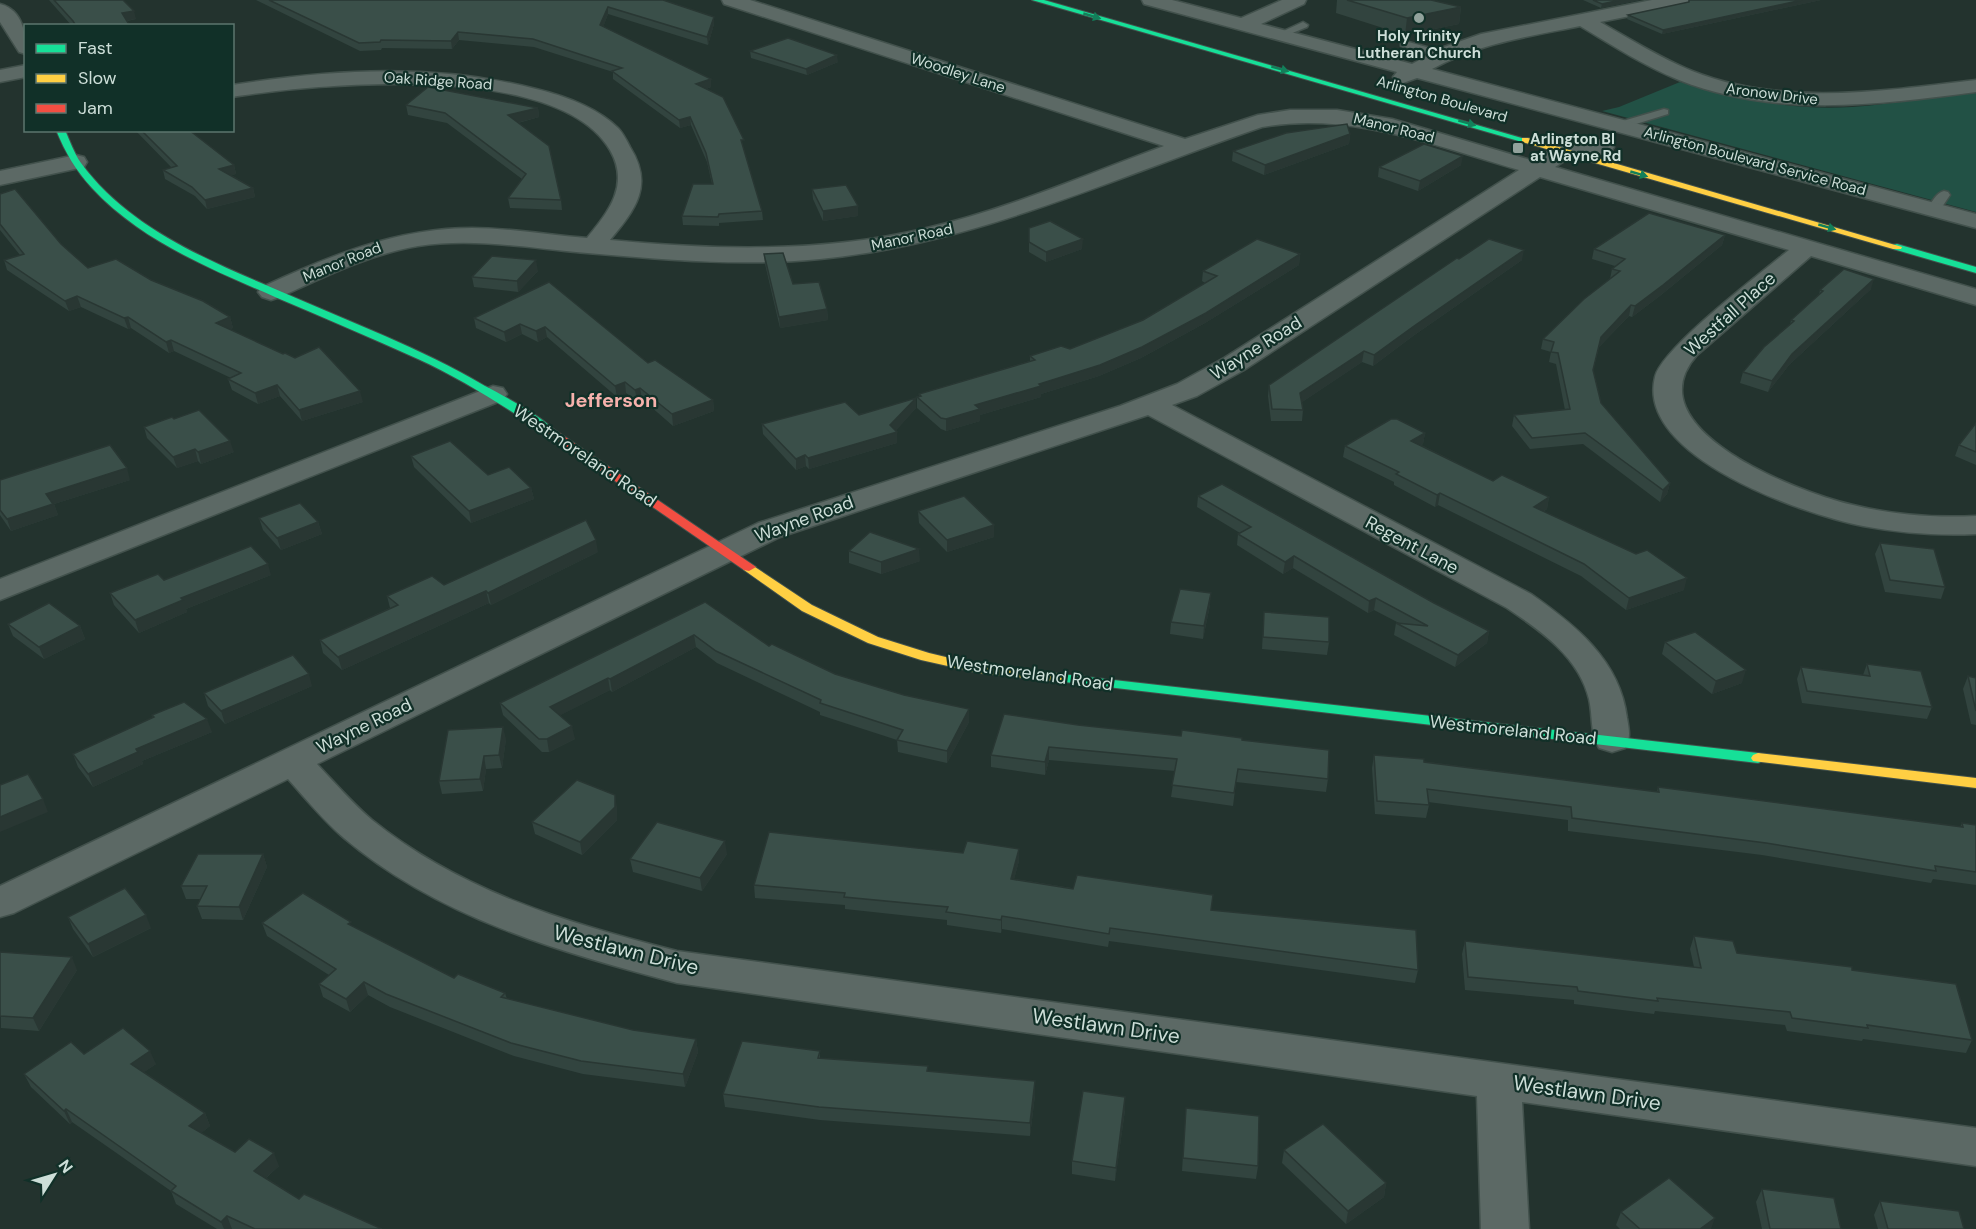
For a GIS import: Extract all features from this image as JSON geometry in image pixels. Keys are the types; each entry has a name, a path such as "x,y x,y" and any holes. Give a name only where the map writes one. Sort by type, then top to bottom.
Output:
{"main road":[{"name":"Arlington Boulevard","path":"1036,0 1317,80 1558,153 1976,270"},
{"path":"1317,80 1367,87 1386,85"},
{"name":"Westmoreland Road","path":"61,132 76,162 97,187 138,222 185,251 272,292 415,353 493,394 828,619 873,640 926,657 979,669 1976,783"}],"street":[{"name":"Woodley Lane","path":"731,0 1185,146"},
{"name":"Arlington Boulevard Service Road","path":"1151,0 1280,35 1412,81 1620,125 1938,202 1976,221"},
{"path":"1242,25 1297,0"},
{"path":"1386,85 1412,81 1444,55 1583,20 1680,0"},
{"path":"0,10 13,25 24,44"},
{"name":"Aronow Drive","path":"1583,20 1686,76 1718,87 1767,96 1816,100 1864,99 1976,86"},
{"path":"0,76 24,71"},
{"name":"Oak Ridge Road","path":"234,91 332,78 402,76 440,78 510,87 555,100 598,122 614,136 624,149 631,171 630,188 624,203 613,222 593,246"},
{"name":"Manor Road","path":"272,292 369,250 422,237 474,235 720,256 772,255 867,247 976,223 1258,121 1300,114 1336,115 1558,153"},
{"name":"Wayne Road","path":"0,903 769,530 827,509 1150,405 1187,390 1234,364 1558,153 1609,149"},
{"path":"1558,153 1807,247 1976,297"},
{"path":"0,178 76,162"},
{"name":"Westfall Place","path":"1807,247 1688,349 1672,367 1667,381 1666,395 1678,420 1693,438 1714,456 1763,484 1798,498 1843,512 1891,522 1976,525"},
{"path":"0,590 493,394"},
{"name":"Regent Lane","path":"1150,405 1519,601 1550,623 1577,647 1595,672 1606,696 1612,740"},
{"name":"Westlawn Drive","path":"292,761 357,828 399,860 452,891 519,921 596,947 677,967 1976,1147"},
{"path":"1499,1081 1505,1229"}],"lane":[{"path":"1280,35 1303,25"},
{"path":"1405,44 1444,55"},
{"path":"1620,125 1664,112"}],"green space":[{"path":"1680,82 1722,94 1765,102 1830,108 1868,106 1976,93 1976,212 1602,111 1619,107"}],"building":[{"path":"54,0 123,0 134,11 122,13 129,24 75,24"},
{"path":"269,0 663,0 714,17 707,37 608,7 600,25 711,79 696,84 723,97 744,140 741,140 762,211 719,214 718,217 682,216 693,184 713,184 706,153 690,117 679,120 612,71 622,68 533,39 458,32 451,41 381,40 380,42 359,43"},
{"path":"1347,0 1431,0 1461,7 1407,18"},
{"path":"1593,0 1620,0 1602,4"},
{"path":"1689,0 1802,0 1663,30 1628,15 1689,2"},
{"path":"788,38 837,55 806,69 750,51"},
{"path":"428,87 538,108 508,115 549,146 561,200 508,198 526,174 445,113 406,105"},
{"path":"1347,124 1350,134 1265,165 1233,151 1286,133"},
{"path":"143,132 192,132 234,165 219,169 253,188 205,200 192,187 163,170 177,166"},
{"path":"1424,144 1463,156 1420,181 1379,167"},
{"path":"846,185 858,206 823,211 812,189"},
{"path":"15,189 61,244 88,268 116,259 151,280 203,301 230,317 216,323 283,354 295,358 319,347 360,391 299,410 277,385 255,393 228,379 241,373 171,340 166,342 128,317 124,318 77,296 65,301 4,260 24,254 0,224 0,194"},
{"path":"1649,213 1725,235 1635,306 1631,305 1601,337 1593,370 1601,403 1670,483 1663,490 1585,433 1532,438 1514,415 1570,409 1558,353 1551,352 1554,342 1543,339 1584,299 1620,271 1612,269 1625,259 1594,249"},
{"path":"1050,221 1083,239 1046,252 1029,242 1029,228"},
{"path":"1257,239 1300,254 1206,313 1142,347 1100,365 1039,384 1041,386 975,405 980,409 946,419 941,418 917,397 921,396 919,394 1035,360 1030,356 1061,346 1070,349 1143,320 1217,276 1203,271"},
{"path":"1489,239 1524,250 1374,355 1364,351 1300,393 1303,410 1272,409 1269,385 1457,258 1459,259"},
{"path":"783,253 793,284 819,282 827,309 779,317 764,254"},
{"path":"492,256 536,260 517,281 472,277"},
{"path":"1844,269 1874,279 1792,354 1772,381 1743,372 1764,347 1794,321 1791,320"},
{"path":"549,282 648,363 655,360 713,400 672,414 640,388 635,390 625,382 615,386 545,327 536,331 520,324 504,332 474,318"},
{"path":"916,398 890,425 897,432 808,458 805,455 796,459 762,424 845,402 859,415"},
{"path":"199,410 230,441 198,452 195,449 173,457 144,427 172,417 174,419"},
{"path":"1391,419 1397,419 1425,433 1411,441 1493,481 1502,475 1549,497 1534,507 1636,554 1647,550 1687,578 1629,598 1584,564 1440,493 1437,495 1396,474 1399,472 1345,446"},
{"path":"1976,423 1976,452 1959,445"},
{"path":"450,441 488,475 509,467 531,488 469,511 411,456"},
{"path":"110,445 127,468 46,494 53,504 7,519 0,510 0,480"},
{"path":"1222,484 1434,603 1489,631 1458,655 1396,623 1428,626 1376,598 1369,601 1294,556 1285,562 1238,534 1251,527 1198,496"},
{"path":"964,496 994,525 947,540 918,511"},
{"path":"300,503 318,522 277,538 259,518"},
{"path":"586,520 596,540 488,593 486,591 338,657 320,640 398,605 387,596 432,576 444,585"},
{"path":"870,532 919,549 881,562 849,551"},
{"path":"1880,543 1934,549 1945,587 1890,580"},
{"path":"251,546 268,564 181,598 183,600 135,620 110,593 158,574 164,580"},
{"path":"1180,589 1211,593 1204,626 1171,622"},
{"path":"705,602 769,646 772,644 835,674 904,695 969,709 947,751 897,740 903,730 820,703 821,700 716,651 694,635 550,707 572,726 547,739 539,739 500,703"},
{"path":"49,603 80,626 39,647 8,624"},
{"path":"1264,612 1329,617 1329,642 1263,637"},
{"path":"1695,632 1746,670 1716,681 1665,642"},
{"path":"293,655 309,674 221,711 204,693"},
{"path":"1867,664 1921,671 1932,707 1807,691 1801,667 1870,676"},
{"path":"1968,676 1976,678 1976,711"},
{"path":"184,702 207,719 136,749 138,752 88,774 73,754 154,717 152,715"},
{"path":"1004,714 1181,736 1182,730 1242,738 1242,740 1329,750 1328,779 1238,769 1234,793 1172,785 1177,759 1049,747 1045,762 991,755"},
{"path":"503,727 499,755 484,756 480,779 439,781 448,730"},
{"path":"1374,755 1424,759 1424,762 1659,792 1658,787 1963,827 1962,823 1976,825 1976,872 1935,866 1936,871 1766,843 1572,818 1571,807 1427,789 1429,805 1377,801"},
{"path":"28,774 43,799 0,817 0,785"},
{"path":"577,780 615,795 615,807 580,842 532,822"},
{"path":"657,822 725,841 700,878 630,859"},
{"path":"769,832 963,853 967,841 1019,849 1011,879 1073,889 1077,875 1213,895 1211,910 1416,930 1418,970 1110,928 1109,934 1002,916 1001,920 946,912 948,907 844,897 845,893 754,885"},
{"path":"198,854 263,854 239,907 197,906 207,886 181,886"},
{"path":"125,888 146,915 88,944 68,917"},
{"path":"303,893 351,922 348,924 454,978 458,974 505,993 501,997 633,1030 696,1039 683,1074 581,1061 511,1043 386,994 364,982 346,999 319,984 336,969 262,923"},
{"path":"1694,936 1733,941 1737,953 1852,967 1852,970 1956,984 1972,1040 1867,1025 1868,1028 1792,1018 1790,1012 1657,998 1658,1001 1578,991 1577,987 1468,977 1465,941 1701,968"},
{"path":"0,952 72,957 33,1018 0,1016"},
{"path":"123,1028 150,1051 131,1064 205,1113 189,1126 235,1152 249,1139 274,1153 254,1171 299,1199 304,1194 382,1229 255,1229 227,1216 221,1222 171,1191 176,1186 66,1109 64,1111 24,1074 71,1042 84,1054"},
{"path":"742,1041 820,1051 818,1058 928,1066 927,1071 1035,1081 1030,1123 819,1107 723,1094"},
{"path":"1083,1091 1125,1097 1116,1168 1072,1161"},
{"path":"1186,1108 1259,1116 1258,1166 1183,1158"},
{"path":"1323,1124 1386,1183 1348,1211 1284,1150"},
{"path":"1669,1178 1715,1218 1700,1229 1640,1229 1621,1212"},
{"path":"1762,1189 1834,1198 1841,1229 1770,1229"},
{"path":"1880,1201 1959,1211 1964,1229 1888,1229"}],"traffic: fast":[{"path":"1036,0 1525,140"},
{"path":"61,132 76,163 95,186 117,207 169,242 225,271 438,365 486,391 548,430"},
{"path":"1897,247 1976,270"},
{"path":"1061,678 1758,758"}],"traffic: slow":[{"path":"1525,140 1897,247"},
{"path":"749,567 807,608 873,640 926,657 979,669 1061,678"},
{"path":"1758,758 1976,783"}],"traffic: jam":[{"path":"548,430 749,567"}],"place":[{"name":"Holy Trinity Lutheran Church","path":"1419,18"},
{"name":"Arlington Bl at Wayne Rd","path":"1518,148"}],"district":[{"name":"Jefferson","path":"611,400"}]}
